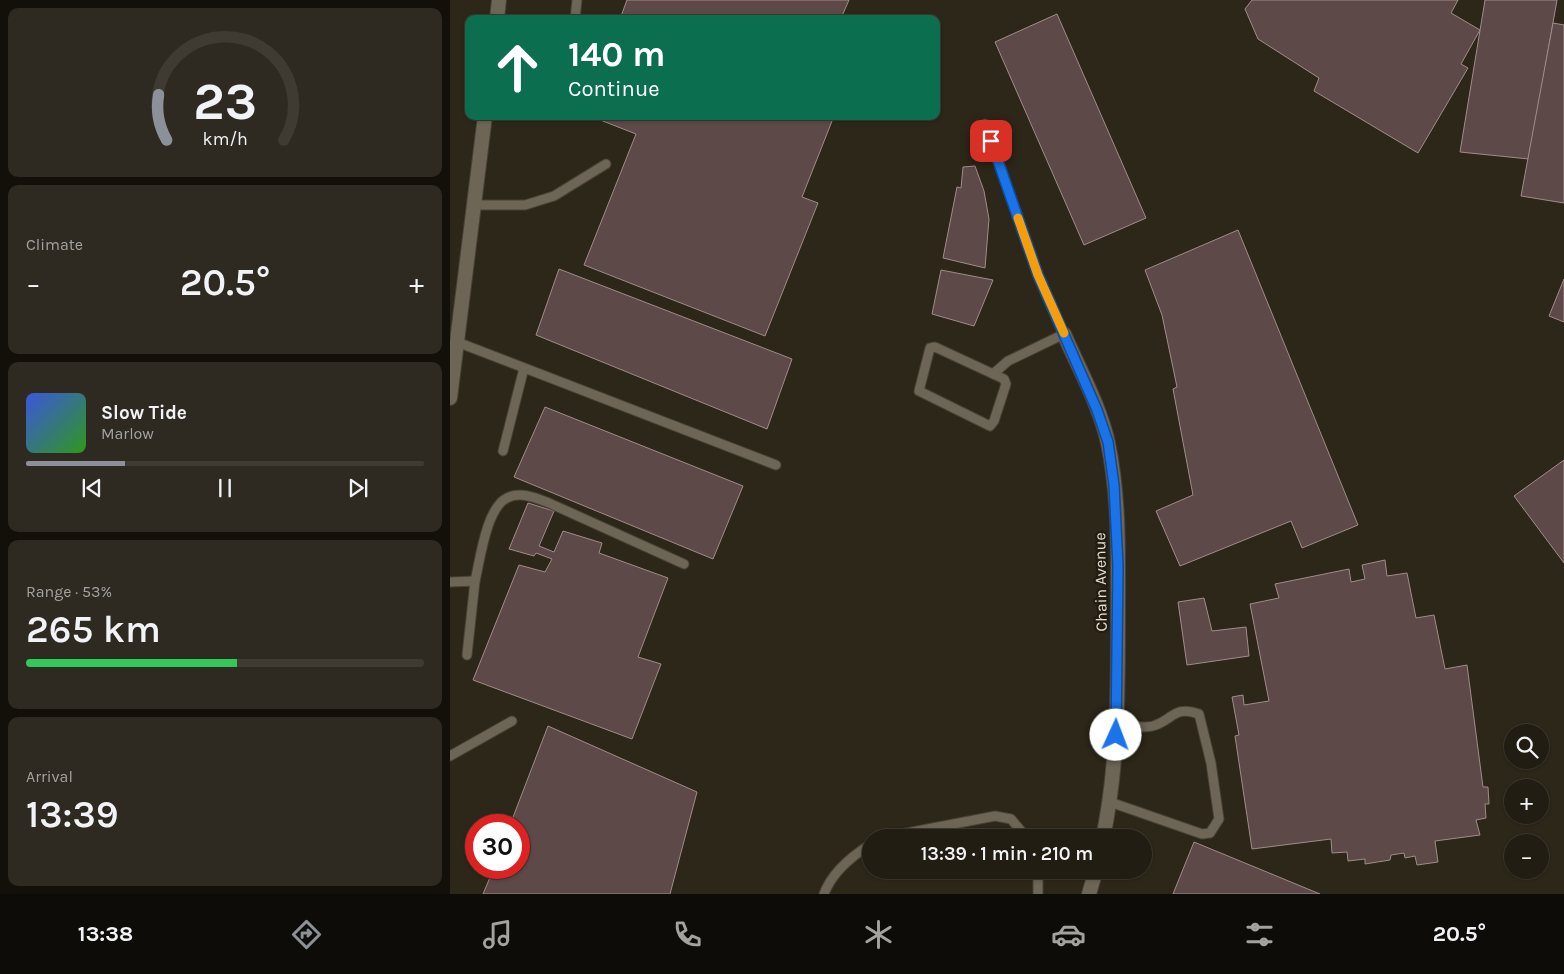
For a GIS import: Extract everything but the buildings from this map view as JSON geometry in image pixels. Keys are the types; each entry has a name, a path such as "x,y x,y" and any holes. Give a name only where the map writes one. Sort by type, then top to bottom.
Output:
{"street":[{"path":"497,15 499,0"},
{"path":"450,398 455,332 485,120"},
{"name":"Chain Avenue","path":"1064,334 1097,410 1108,442 1114,485 1118,566 1117,724 1110,802 1105,829"},
{"path":"1089,894 1093,879"}],"lane":[{"path":"575,15 577,0"},
{"path":"985,124 1038,275 1064,334 1008,361 993,374"},
{"path":"474,205 525,205 554,196 606,164"},
{"path":"455,332 524,368 776,465"},
{"path":"935,347 993,374 1001,376 1006,384 994,421 990,426 919,391 930,348 935,347"},
{"path":"503,451 524,368"},
{"path":"467,655 475,581 490,521 496,507 507,498 528,495 549,502 684,564"},
{"path":"450,582 475,581"},
{"path":"1110,802 1202,834 1210,833 1219,819 1211,763 1199,714 1189,710 1176,712 1161,723 1150,727 1117,724"},
{"path":"450,756 512,721"},
{"path":"928,829 995,816 1011,819 1019,829"},
{"path":"824,894 828,883 853,856 862,850"},
{"path":"1038,879 1038,894"}],"slow traffic":[{"path":"1018,218 1038,275 1064,333"}],"route":[{"path":"991,141 1038,275 1097,410 1108,442 1114,485 1118,566 1116,735"}]}
